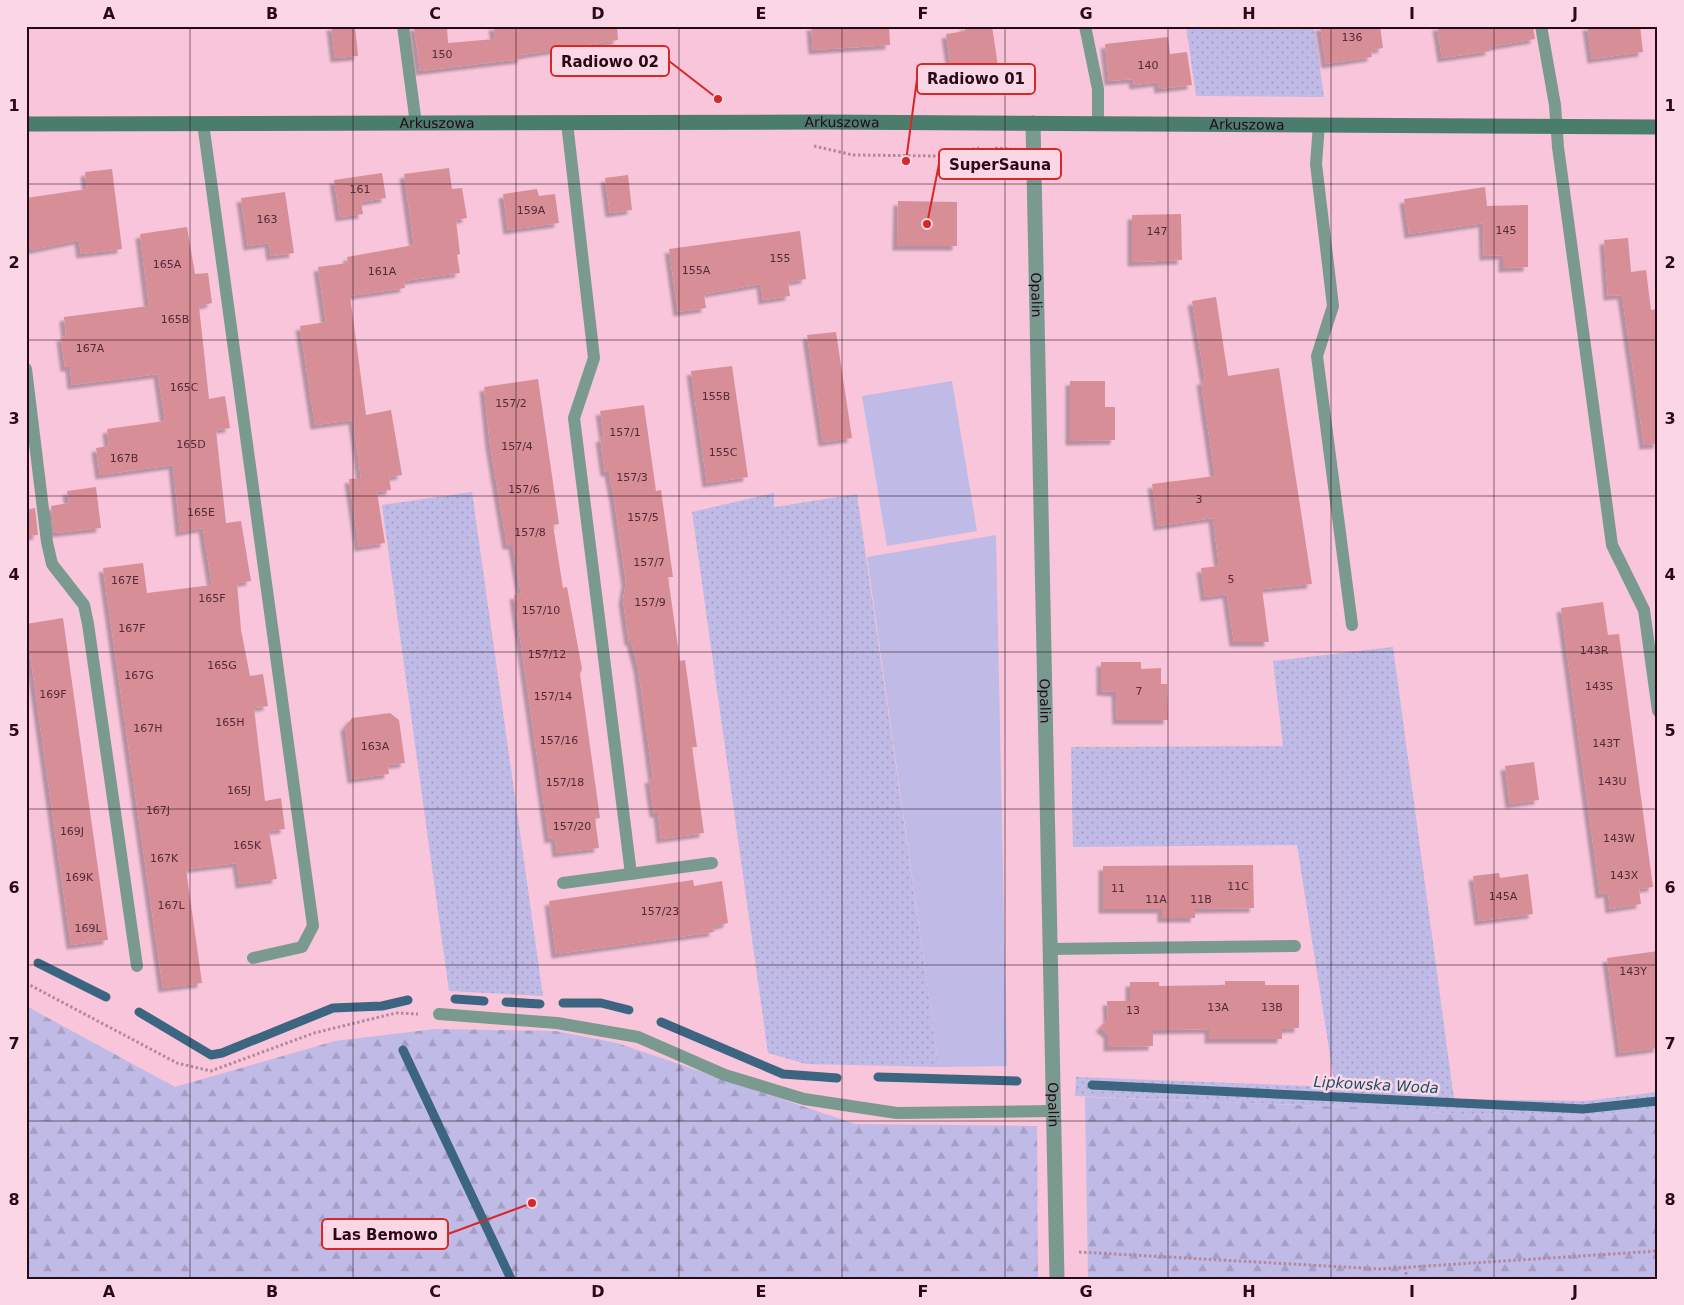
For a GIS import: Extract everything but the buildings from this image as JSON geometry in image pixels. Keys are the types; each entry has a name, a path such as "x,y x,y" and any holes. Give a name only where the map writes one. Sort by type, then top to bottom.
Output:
{"main road":[{"name":"Arkuszowa","path":"26,124 1098,123 1658,127"}],"street":[{"name":"Opalin","path":"1033,123 1040,399 1052,1111 1057,1279"}],"lane":[{"path":"403,26 416,124"},
{"path":"1085,26 1098,89 1098,123"},
{"path":"1541,26 1555,106 1556,127 1612,545 1644,610 1658,711"},
{"path":"203,123 313,926 302,947 254,958"},
{"path":"567,123 594,358 574,418 631,874"},
{"path":"1319,124 1316,164 1332,306 1317,356 1352,625"},
{"path":"26,368 52,564 84,605 88,624 137,966"},
{"path":"563,883 712,863"},
{"path":"1050,948 1295,946"},
{"path":"439,1014 557,1023 638,1038 725,1075 814,1100 897,1113 1052,1111"}],"path":[{"path":"26,983 176,1062 211,1071 314,1033 396,1013 439,1014"},
{"path":"1056,1251 1380,1269 1658,1251"},
{"path":"1404,1267 1407,1279"}],"green space":[{"path":"1186,26 1314,26 1324,97 1196,96"},
{"path":"952,381 977,531 887,546 862,396"},
{"path":"472,492 543,996 449,991 382,505"},
{"path":"774,493 774,507 857,494 939,1067 806,1064 768,1053 692,512"},
{"path":"996,535 1007,1066 939,1067 867,557"},
{"path":"1393,647 1454,1099 1585,1101 1658,1092 1658,1108 1590,1116 1458,1114 1375,1108 1075,1096 1076,1077 1335,1087 1297,845 1073,847 1071,747 1283,746 1273,661"},
{"path":"26,1006 175,1087 335,1041 435,1029 555,1031 617,1043 855,1124 1037,1126 1038,1279 26,1279"},
{"path":"1085,1097 1375,1108 1458,1114 1590,1116 1658,1108 1658,1279 1088,1279"}],"waterway":[{"name":"Lipkowska Woda","path":"38,963 106,997"},
{"name":"Lipkowska Woda","path":"455,999 484,1001"},
{"name":"Lipkowska Woda","path":"139,1012 211,1055 222,1053 333,1008 382,1006 408,1000"},
{"name":"Lipkowska Woda","path":"506,1002 540,1004"},
{"name":"Lipkowska Woda","path":"563,1003 601,1003 629,1010"},
{"name":"Lipkowska Woda","path":"661,1022 783,1074 837,1078"},
{"path":"403,1050 511,1279"},
{"name":"Lipkowska Woda","path":"878,1077 1017,1081"},
{"name":"Lipkowska Woda","path":"1092,1085 1583,1109 1658,1101"}],"place":[{"name":"Radiowo 02","path":"718,99"},
{"name":"Radiowo 01","path":"906,161"},
{"name":"SuperSauna","path":"927,224"},
{"name":"Las Bemowo","path":"532,1203"}]}
